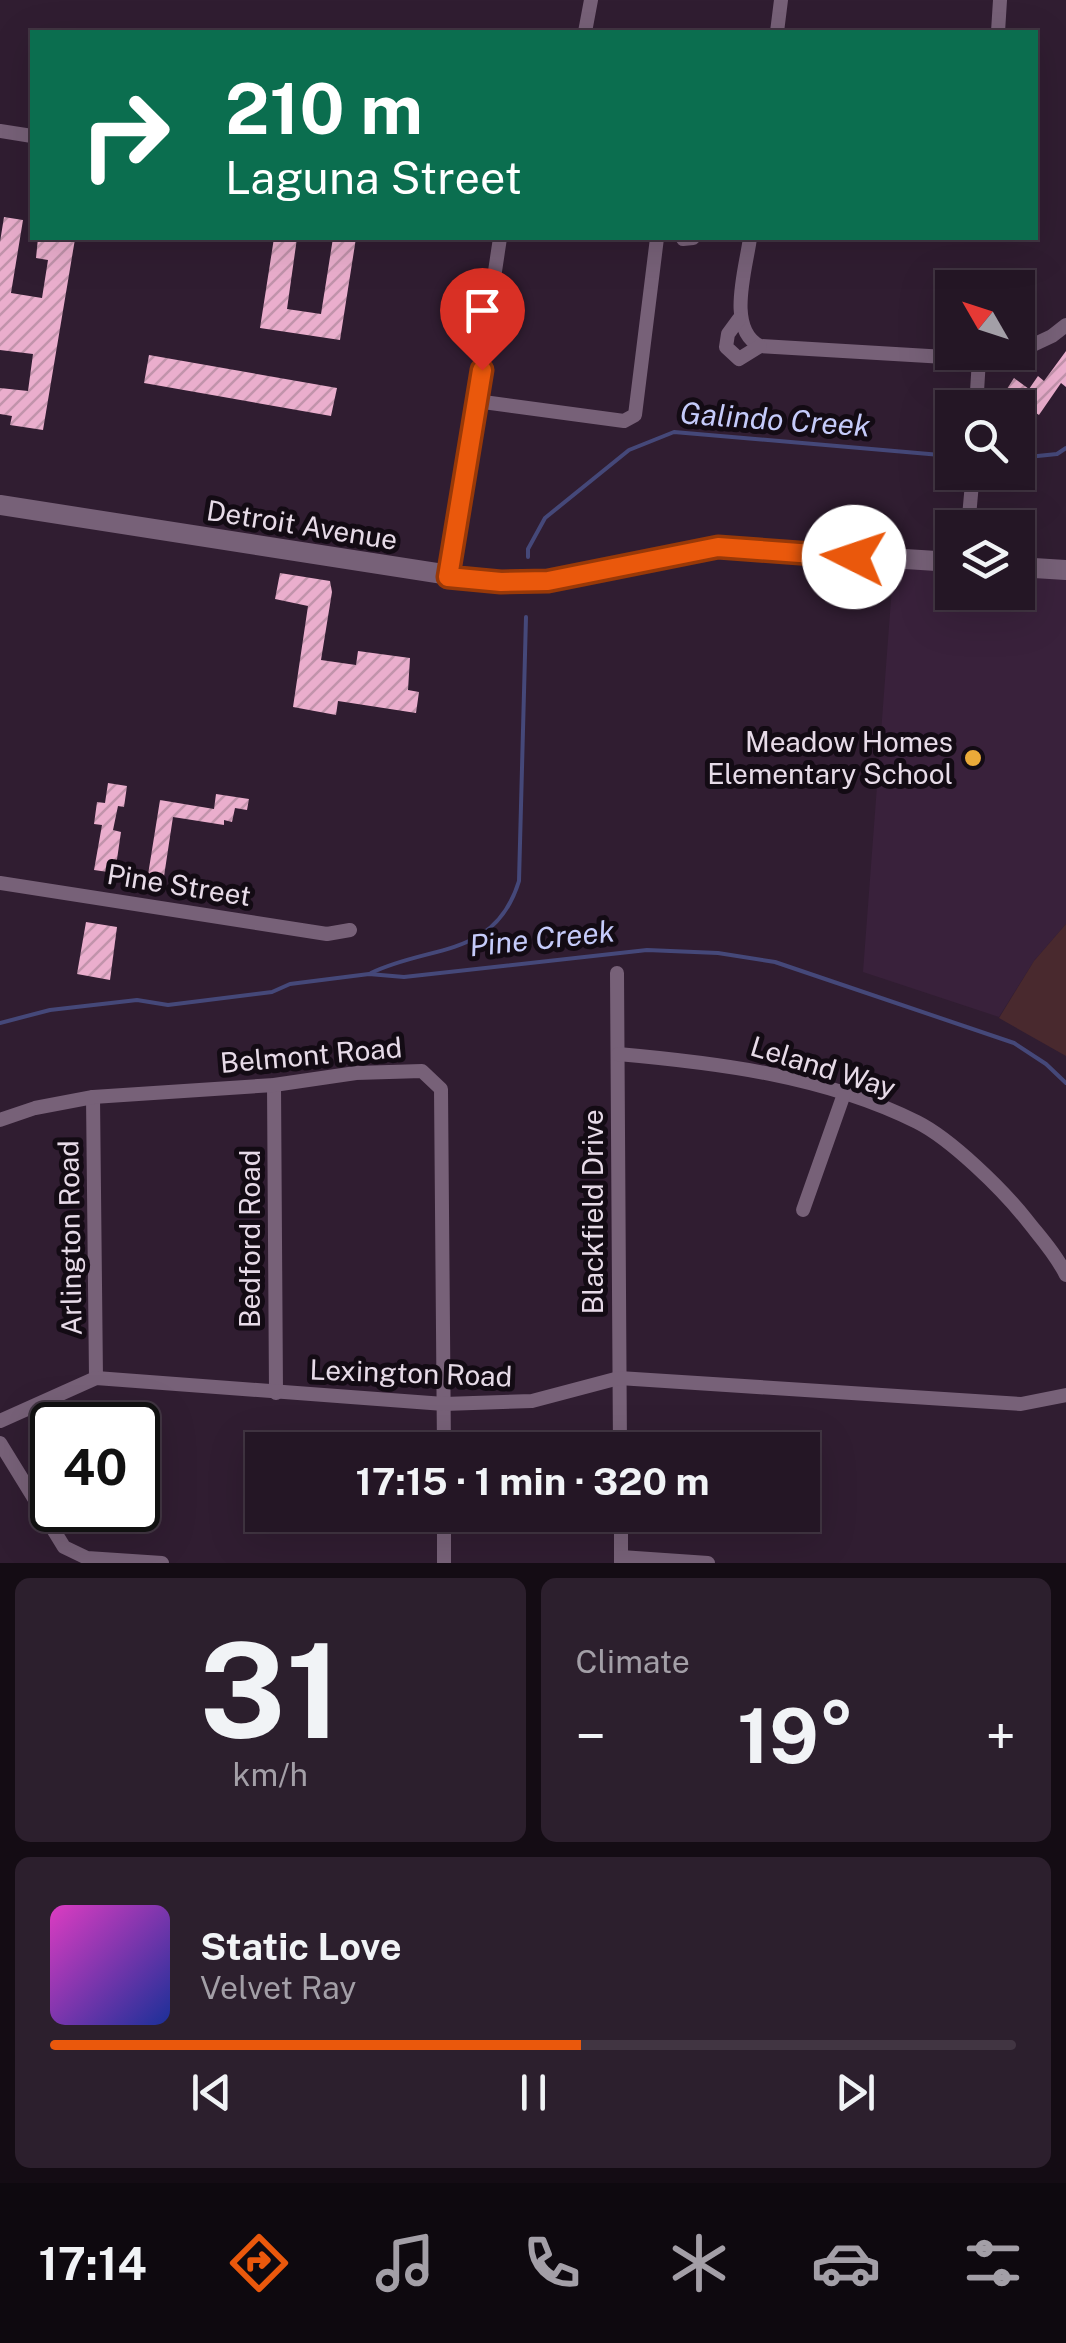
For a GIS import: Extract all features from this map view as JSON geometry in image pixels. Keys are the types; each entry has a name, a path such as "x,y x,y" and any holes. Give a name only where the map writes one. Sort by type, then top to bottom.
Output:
{"street":[{"path":"585,30 591,0"},
{"path":"777,30 781,0"},
{"path":"998,30 1000,0"},
{"path":"0,130 30,136"},
{"path":"448,577 500,240"},
{"path":"476,401 624,422 635,415 657,240"},
{"path":"750,240 740,319 744,335 760,346 935,357"},
{"path":"740,319 728,334 726,347 740,359 760,346"},
{"path":"1035,344 1066,325"},
{"name":"Detroit Avenue","path":"0,505 448,577 501,582 548,581 718,547 935,561"},
{"path":"1035,568 1066,570"},
{"name":"Pine Street","path":"0,883 327,934 350,930"},
{"name":"Blackfield Drive","path":"617,973 620,1432"},
{"name":"Leland Way","path":"618,1054 727,1064 844,1094 920,1123 1000,1187 1059,1260 1066,1275"},
{"name":"Belmont Road","path":"0,1120 35,1108 93,1097 422,1070 441,1089 444,1432"},
{"name":"Bedford Road","path":"274,1085 276,1393"},
{"path":"804,1210 844,1094"},
{"name":"Arlington Road","path":"93,1097 96,1378"},
{"name":"Lexington Road","path":"0,1422 96,1378 444,1404 532,1401 618,1378 1022,1404 1066,1395"},
{"path":"0,1443 64,1547 88,1558 162,1563"},
{"path":"444,1532 444,1563"},
{"path":"621,1532 621,1560 708,1563"}],"shaded area":[{"name":"Meadow Homes Elementary School","path":"894,560 935,562 935,610 1035,610 1035,568 1066,570 1066,924 1034,961 999,1017 863,972"},
{"path":"1066,924 1066,1056 999,1018 1034,961"}],"building":[{"path":"4,217 23,220 11,293 42,298 48,260 36,258 38,240 75,240 43,430 10,425 12,416 0,414 0,388 28,391 33,354 0,350 0,242"},
{"path":"274,240 297,240 287,309 321,314 333,240 356,240 340,340 260,328"},
{"path":"1066,351 1066,387 1061,383 1039,415 1035,412 1035,390 1006,390 1014,378 1029,389 1038,376 1044,381"},
{"path":"149,355 337,388 331,416 144,383"},
{"path":"280,573 330,581 332,592 321,660 356,665 358,651 410,658 408,690 419,692 416,713 338,701 336,715 293,707 308,606 275,599"},
{"path":"108,783 127,786 124,807 118,806 113,830 121,832 115,873 94,870 102,825 94,824 97,802 105,803"},
{"path":"216,794 249,799 247,810 235,808 232,822 224,820 224,825 173,817 163,883 147,881 160,800 214,809"},
{"path":"86,922 117,927 110,980 77,974"}],"waterway":[{"name":"Galindo Creek","path":"528,557 528,549 545,518 629,450 674,432 935,455"},
{"name":"Galindo Creek","path":"1035,456 1057,454 1066,448"},
{"name":"Galindo Creek","path":"371,973 477,937 508,906 519,881 526,617"},
{"name":"Pine Creek","path":"0,1023 50,1010 137,1000 168,1005 272,992 290,984 369,974 404,977 647,950 718,953 775,962 1014,1043 1066,1083"}],"place":[{"name":"Meadow Homes Elementary School","path":"973,758"}],"route":[{"path":"482,370 448,577 548,581 718,547 854,557"}]}
